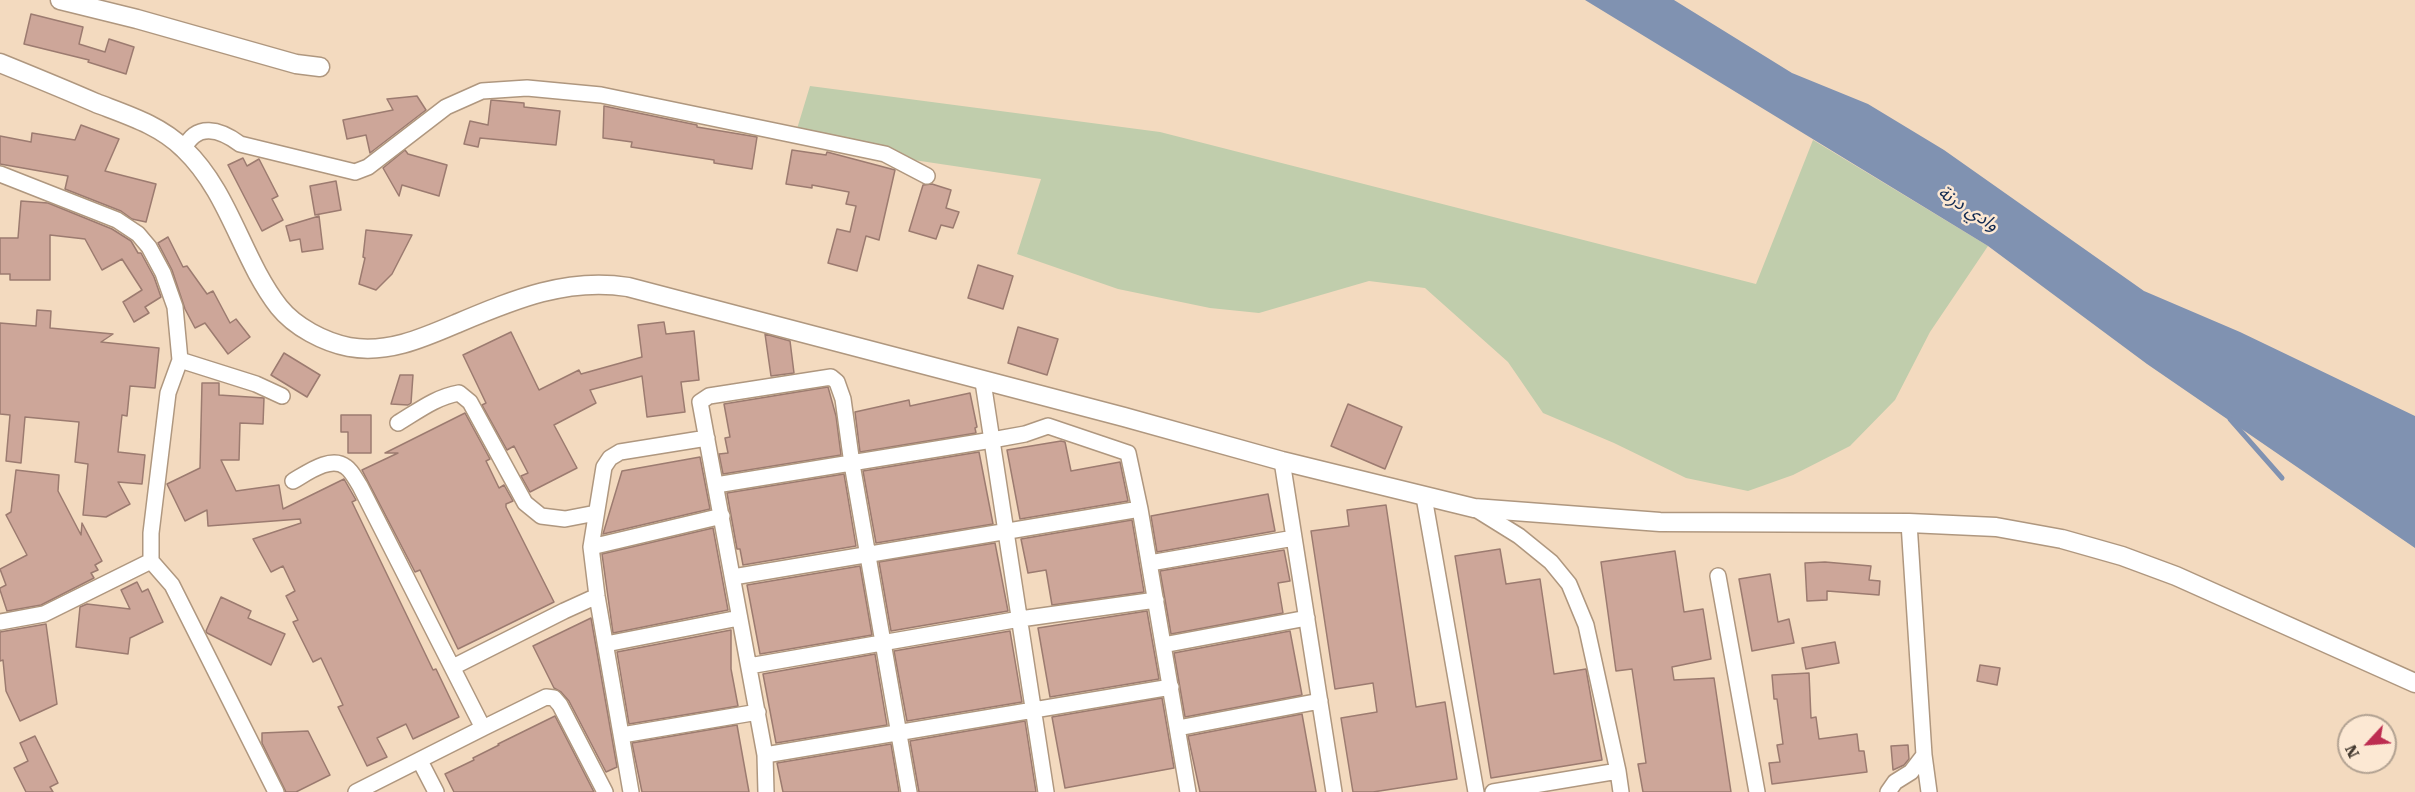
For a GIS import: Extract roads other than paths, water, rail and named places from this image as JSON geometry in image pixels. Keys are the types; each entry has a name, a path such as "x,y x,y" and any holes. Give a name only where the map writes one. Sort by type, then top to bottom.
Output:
{"street":[{"path":"60,0 137,19 296,64 320,67"},
{"path":"0,63 153,126 184,149 210,179 280,308 323,339 349,347 376,349 402,345 541,292 588,284 628,287 1124,417 1282,461 1424,497 1474,507 1660,522 1996,527 2062,539 2122,556 2196,585 2415,683"},
{"path":"184,149 191,136 199,132 216,132 227,134 240,144 356,172 368,167 446,107 482,91 527,88 601,95 885,154 927,176"},
{"path":"0,174 117,220 138,234 149,247 163,273 175,307 180,360 168,393 151,533 151,561 172,585 276,792"},
{"path":"180,360 256,384 282,396"},
{"path":"766,792 765,755 758,712 700,402 709,396 831,377 841,390 909,792"},
{"path":"983,381 1046,792"},
{"path":"398,423 430,402 445,395 459,393 470,402 525,503 541,516 565,519 596,513"},
{"path":"716,485 992,440 1025,434 1048,426 1128,453 1150,563 1178,728 1185,792"},
{"path":"631,792 597,596 591,547 604,467 610,458 620,452 707,438"},
{"path":"1282,461 1334,792"},
{"path":"293,481 314,469 333,462 346,466 360,486 483,728"},
{"path":"1424,497 1476,792"},
{"path":"1474,507 1519,536 1551,562 1569,584 1586,625 1621,792"},
{"path":"733,578 1140,509"},
{"path":"591,547 722,516"},
{"path":"1909,524 1924,755 1929,792"},
{"path":"1150,563 1294,538"},
{"path":"0,622 44,614 151,561"},
{"path":"1718,576 1756,792"},
{"path":"453,667 597,596"},
{"path":"749,666 1020,619 1156,600"},
{"path":"606,644 740,618"},
{"path":"1163,645 1306,618"},
{"path":"765,755 1171,687"},
{"path":"356,792 546,697 554,699 560,705 605,792"},
{"path":"1178,728 1320,701"},
{"path":"622,735 758,712"},
{"path":"1888,792 1895,782 1911,772 1924,755"},
{"path":"420,760 436,792"},
{"path":"1493,792 1528,789 1618,771"}],"water":[{"name":"وادي درنة","path":"1585,0 1674,0 1792,73 1868,104 1944,150 2144,291 2240,332 2415,416 2415,548 2147,364 1988,246"}],"waterway":[{"path":"2230,419 2282,478"}]}
